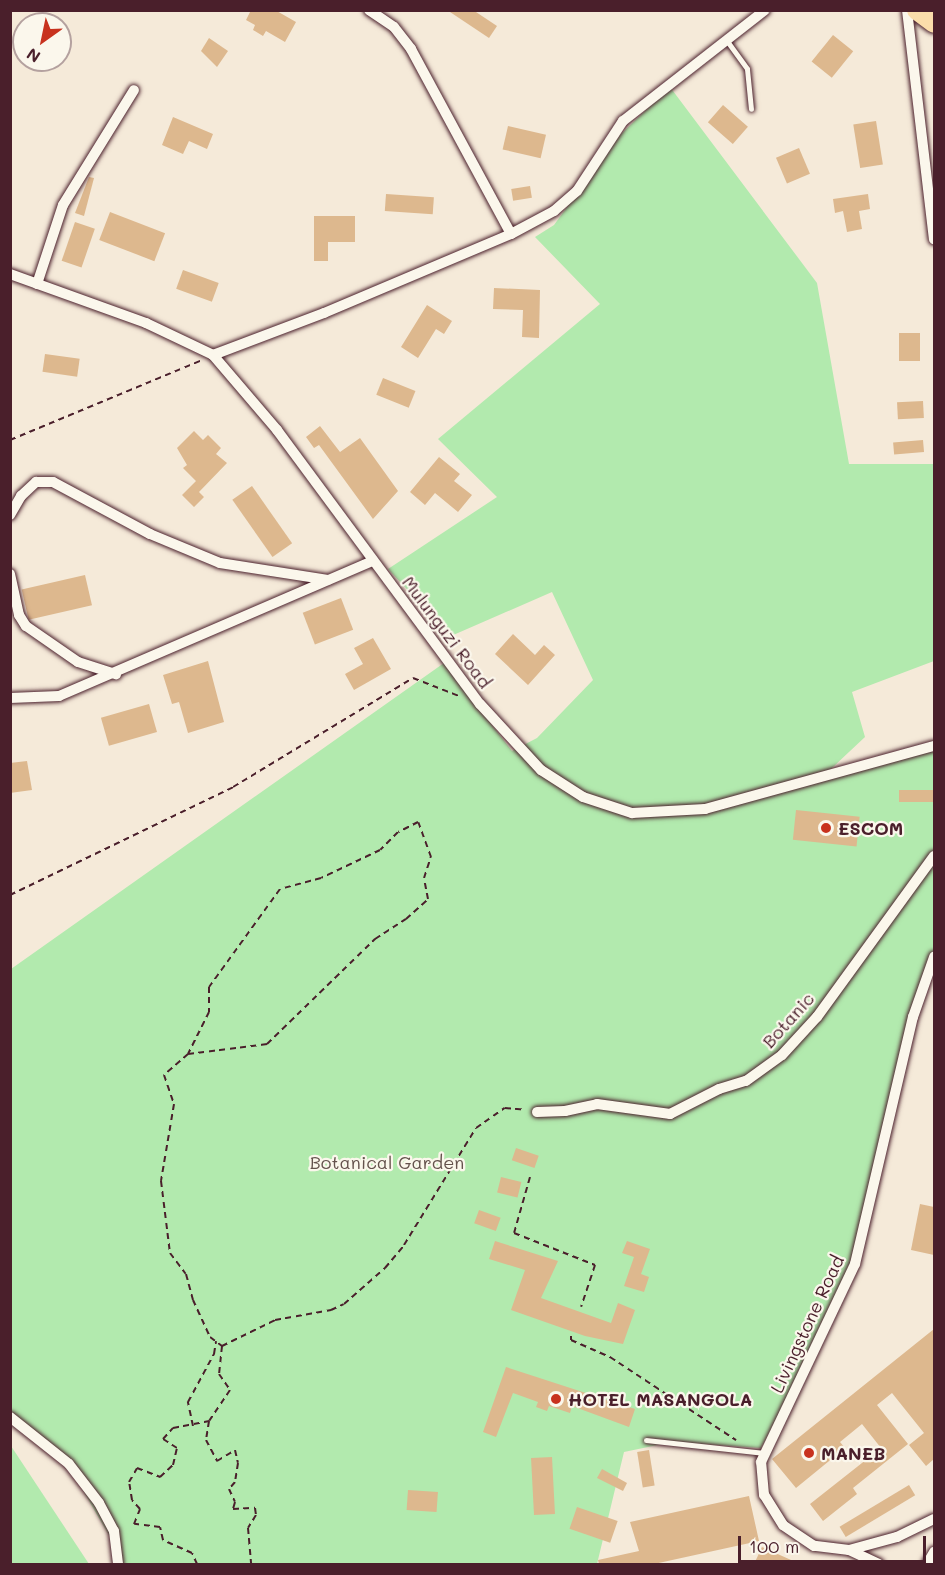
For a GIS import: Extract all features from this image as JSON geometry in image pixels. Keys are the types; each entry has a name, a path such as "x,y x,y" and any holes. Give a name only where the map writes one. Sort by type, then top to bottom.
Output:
{"highway":[{"path":"918,10 934,23"}],"street":[{"path":"369,10 394,27 411,49 511,234"},
{"path":"213,355 324,314 511,234 571,197 623,121 765,10"},
{"path":"907,10 934,239"},
{"path":"37,284 63,205 134,90"},
{"name":"Mulunguzi Road","path":"10,274 146,323 213,355 277,430 480,704 516,746 554,780 583,797 632,813 705,809 934,746"},
{"path":"10,514 21,496 36,483 53,482 150,534 220,563 329,580"},
{"path":"10,698 59,696 116,674 373,561"},
{"path":"10,574 19,615 26,626 78,662 116,674"},
{"name":"Botanic","path":"537,1112 565,1111 597,1104 670,1114 719,1089 746,1082 782,1055 817,1017 934,856"},
{"name":"Livingstone Road","path":"879,1564 849,1550 814,1546 783,1525 764,1495 759,1452 855,1264 913,1017 934,957"},
{"path":"10,1417 69,1464 99,1503 114,1531 118,1564"},
{"path":"849,1550 897,1538 934,1519"},
{"path":"927,1564 934,1552"}],"lane":[{"path":"727,40 747,69 751,109"},
{"path":"646,1440 759,1452"}],"path":[{"path":"10,440 213,355"},
{"path":"10,895 233,787 413,678 480,704"},
{"path":"188,1054 267,1044 375,939 406,919 428,899 424,878 431,857 418,822 398,832 380,850 321,878 280,889 209,987 209,1012 188,1054 164,1075 174,1104 161,1182 164,1221 170,1253 186,1274 193,1300 216,1341 222,1346"},
{"path":"222,1346 275,1320 331,1310 344,1304 385,1268 404,1245 476,1128 505,1107 537,1112"},
{"path":"530,1178 514,1233 595,1265 581,1307"},
{"path":"571,1336 571,1340 610,1357 759,1452"},
{"path":"193,1426 188,1402 214,1354 216,1341"},
{"path":"222,1346 219,1374 230,1390 209,1421 206,1440 211,1455 217,1461 235,1450 238,1463 235,1482 229,1489 235,1502 233,1509 255,1508 256,1515 248,1528 251,1564"},
{"path":"197,1564 192,1553 163,1540 160,1527 134,1524 140,1509 132,1500 129,1482 137,1468 160,1477 173,1465 177,1448 163,1439 174,1428 209,1421"}],"green space":[{"name":"Botanical Garden","path":"670,87 817,283 849,464 934,464 934,661 852,692 865,737 817,782 934,750 934,955 913,1004 854,1271 761,1448 672,1442 624,1452 597,1564 122,1564 118,1551 67,1463 11,1423 11,969 444,663 512,751 537,738 593,680 552,592 451,636 388,569 497,497 438,439 600,304 535,237 554,225 619,136"},
{"path":"11,1446 89,1564 11,1564"}],"building":[{"path":"251,10 275,10 296,22 285,42 266,31 263,36 253,30 255,25 246,20"},
{"path":"447,10 473,10 497,26 489,38"},
{"path":"833,35 853,51 832,78 812,61"},
{"path":"209,38 228,51 217,67 201,51"},
{"path":"723,105 748,127 733,144 708,122"},
{"path":"173,117 213,134 207,149 189,141 183,154 162,145"},
{"path":"876,121 883,164 860,168 853,125"},
{"path":"508,126 546,135 541,158 503,149"},
{"path":"799,148 810,174 787,184 776,158"},
{"path":"89,177 94,178 84,216 75,213"},
{"path":"530,186 532,198 513,201 511,189"},
{"path":"386,194 434,197 433,214 385,211"},
{"path":"868,194 870,209 859,211 862,229 847,232 843,211 835,213 833,199"},
{"path":"110,212 165,233 154,261 99,240"},
{"path":"314,216 355,216 355,242 328,242 328,261 314,261"},
{"path":"75,222 95,229 82,268 62,261"},
{"path":"183,270 219,283 212,302 176,289"},
{"path":"494,288 540,290 539,338 522,337 523,310 493,309"},
{"path":"427,305 452,321 444,334 436,329 418,358 401,347"},
{"path":"899,333 920,333 920,361 899,361"},
{"path":"45,354 80,359 77,377 42,372"},
{"path":"383,378 415,391 409,408 376,395"},
{"path":"923,401 924,418 898,419 897,402"},
{"path":"320,426 340,452 360,438 398,491 373,519 319,445 314,448 306,437"},
{"path":"194,431 203,440 208,435 221,448 216,454 227,463 199,492 204,497 194,507 182,495 196,481 183,468 187,465 177,448"},
{"path":"923,440 924,452 894,455 893,443"},
{"path":"439,457 460,474 454,481 472,495 458,512 435,493 425,505 410,492"},
{"path":"252,486 292,543 272,557 232,500"},
{"path":"85,575 92,605 29,620 22,590"},
{"path":"341,598 353,630 315,644 303,613"},
{"path":"513,634 535,655 544,645 555,655 528,685 495,654"},
{"path":"373,638 391,669 354,690 345,674 363,664 354,648"},
{"path":"208,661 224,722 188,733 179,702 172,704 163,675"},
{"path":"149,704 157,732 109,746 101,718"},
{"path":"27,761 32,790 10,793 10,763"},
{"path":"899,790 934,790 934,802 899,802"},
{"name":"ESCOM","path":"796,810 860,817 857,847 793,840"},
{"path":"516,1148 539,1156 534,1168 512,1160"},
{"path":"501,1177 521,1182 518,1198 497,1193"},
{"path":"920,1204 934,1207 934,1255 911,1250"},
{"path":"479,1210 501,1218 496,1231 474,1223"},
{"path":"495,1241 558,1261 541,1298 611,1323 618,1303 635,1310 623,1344 585,1336 511,1310 525,1270 489,1259"},
{"path":"627,1241 650,1249 641,1274 649,1277 644,1292 624,1286 634,1257 622,1253"},
{"path":"934,1329 934,1459 926,1466 909,1445 924,1433 892,1393 877,1405 908,1444 853,1488 857,1494 823,1521 810,1504 881,1448 862,1424 840,1442 845,1448 796,1488 772,1459"},
{"path":"506,1367 635,1409 629,1427 572,1406 570,1413 549,1406 547,1411 536,1407 538,1402 513,1393 496,1437 483,1432"},
{"path":"649,1450 655,1486 643,1487 637,1452"},
{"path":"552,1457 555,1514 534,1515 531,1458"},
{"path":"602,1469 627,1483 623,1491 597,1478"},
{"path":"909,1485 915,1495 846,1537 840,1527"},
{"path":"408,1490 438,1492 437,1512 407,1510"},
{"path":"749,1496 759,1541 654,1564 599,1564 598,1560 639,1551 630,1522"},
{"path":"577,1507 618,1521 610,1543 570,1529"},
{"path":"762,1547 800,1564 754,1564"}],"place":[{"name":"ESCOM","path":"826,828"},
{"name":"HOTEL MASANGOLA","path":"556,1399"},
{"name":"MANEB","path":"809,1453"}]}
